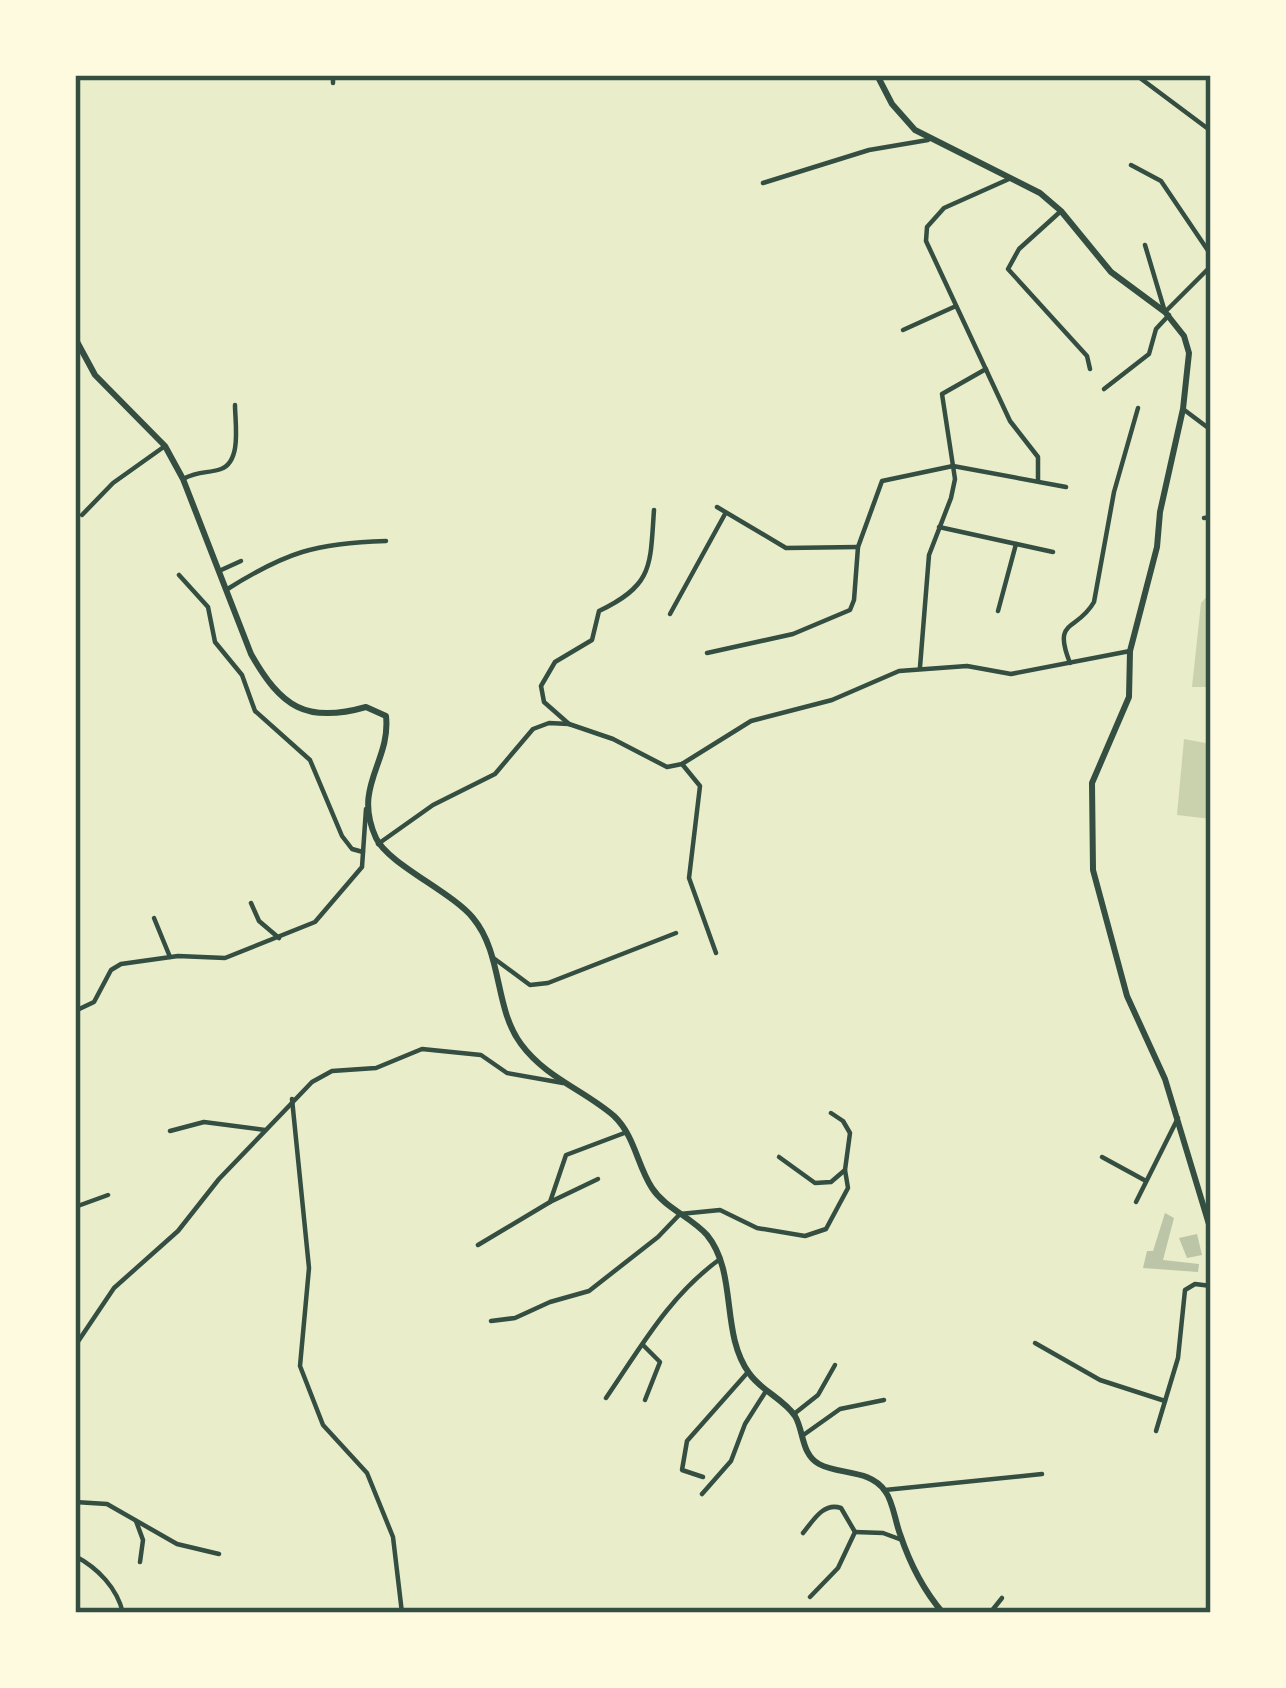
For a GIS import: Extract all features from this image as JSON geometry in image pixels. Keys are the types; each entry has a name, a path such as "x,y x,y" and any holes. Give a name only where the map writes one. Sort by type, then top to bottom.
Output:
{"street":[{"path":"878,75 904,121 928,140 1040,193 1061,211 1111,272 1167,313 1184,336 1189,353 1157,547 1130,651 1130,697 1092,783 1093,870 1126,996 1165,1079 1211,1231"},
{"path":"1136,75 1211,131"},
{"path":"764,183 869,151 928,140"},
{"path":"1131,165 1161,181 1211,255"},
{"path":"1005,177 944,208 927,227 926,241 1010,421 1038,457 1038,480"},
{"path":"1061,211 1019,249 1008,269 1087,356 1090,369"},
{"path":"1145,244 1167,313"},
{"path":"1104,389 1149,355 1156,329 1167,313 1187,285 1211,266"},
{"path":"903,330 956,306"},
{"path":"75,338 95,375 165,446 265,679 287,702 314,715 334,716 366,707 386,716 388,731 370,779 362,867 315,922 225,958 170,957 121,964 112,970 94,1002 75,1011"},
{"path":"920,669 925,576 952,498 942,394 986,369"},
{"path":"183,479 200,470 221,469 231,461 235,406"},
{"path":"1070,663 1062,633 1088,614 1094,602 1114,492 1138,408"},
{"path":"1183,410 1211,430"},
{"path":"82,515 113,483 165,446"},
{"path":"707,653 793,634 850,610 858,547 882,481 952,466 1066,487"},
{"path":"717,507 786,548 858,547"},
{"path":"569,724 544,702 541,686 555,662 592,640 599,611 635,592 650,569 654,510"},
{"path":"670,614 726,512"},
{"path":"939,527 1053,552"},
{"path":"226,590 265,565 311,547 386,541"},
{"path":"998,610 1016,544"},
{"path":"219,571 241,561"},
{"path":"179,575 208,608 214,642 242,675 255,711 310,760 342,836 352,849 363,852"},
{"path":"378,844 433,805 495,774 533,730 549,723 569,724 613,739 667,767 682,764 751,721 832,700 898,671 967,666 1011,674 1130,651"},
{"path":"682,764 700,786 689,878 716,953"},
{"path":"366,809 378,844 470,914 483,931 519,1042 538,1065 614,1117 627,1132 652,1190 706,1235 720,1259 735,1344 748,1372 794,1414 807,1452 818,1463 866,1476 885,1490 902,1540 943,1613"},
{"path":"251,903 259,921 279,938"},
{"path":"154,918 170,957"},
{"path":"492,957 530,986 676,932"},
{"path":"75,1346 114,1288 178,1231 292,1100 332,1071 376,1068 422,1049 481,1055 507,1073 563,1083"},
{"path":"292,1100 309,1268 300,1366 323,1425 367,1473 393,1538 402,1613"},
{"path":"491,1321 515,1318 550,1302 590,1292 658,1238 680,1214 720,1210 757,1228 805,1236 826,1229 848,1188 845,1171 850,1133 831,1113"},
{"path":"1136,1202 1178,1118"},
{"path":"176,1132 204,1122 267,1130"},
{"path":"550,1202 566,1155 627,1132"},
{"path":"778,1157 814,1183 831,1182 845,1171"},
{"path":"1102,1157 1146,1181"},
{"path":"478,1245 598,1179"},
{"path":"75,1207 108,1195"},
{"path":"606,1398 662,1312 720,1259"},
{"path":"1156,1431 1178,1358 1185,1290 1195,1284 1211,1286"},
{"path":"1035,1342 1100,1380 1166,1401"},
{"path":"643,1345 660,1362 645,1400"},
{"path":"794,1414 818,1395 835,1365"},
{"path":"703,1478 682,1470 687,1441 748,1372"},
{"path":"702,1494 731,1461 745,1424 766,1391"},
{"path":"802,1436 840,1409 884,1400"},
{"path":"885,1490 1042,1474"},
{"path":"75,1502 107,1504 177,1544 219,1554"},
{"path":"803,1533 823,1509 834,1505 841,1508 855,1532"},
{"path":"136,1521 143,1540 140,1562"},
{"path":"855,1532 883,1533 902,1540"},
{"path":"810,1597 838,1568 855,1532"},
{"path":"75,1556 114,1588 123,1613"},
{"path":"990,1613 1002,1598"}],"green space":[{"path":"1211,592 1211,687 1192,687 1201,603"},
{"path":"1184,739 1211,744 1211,819 1177,815"}],"building":[{"path":"1165,1213 1174,1218 1163,1260 1199,1264 1198,1272 1143,1268"},
{"path":"1197,1234 1202,1255 1187,1258 1179,1238"}]}
